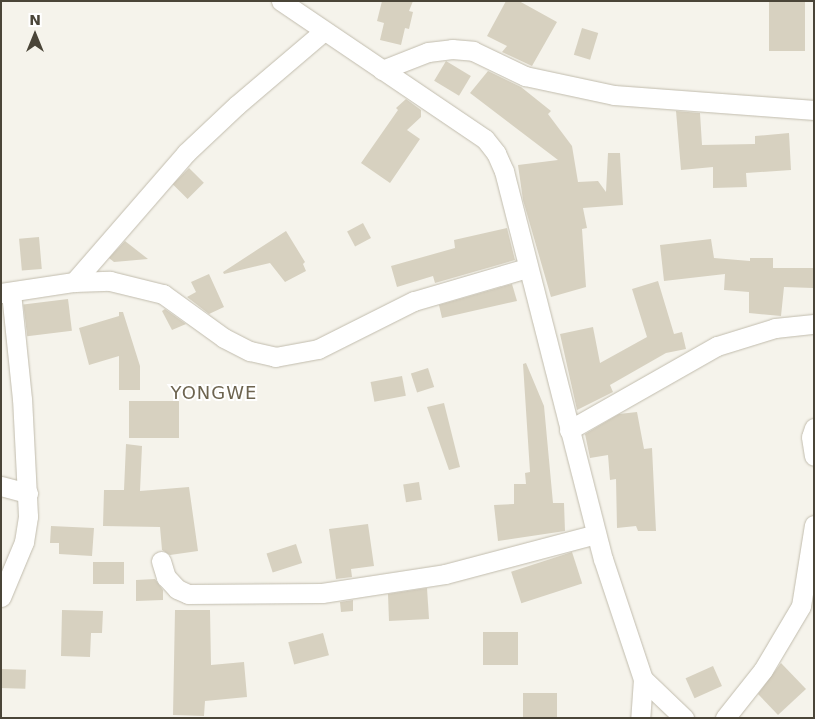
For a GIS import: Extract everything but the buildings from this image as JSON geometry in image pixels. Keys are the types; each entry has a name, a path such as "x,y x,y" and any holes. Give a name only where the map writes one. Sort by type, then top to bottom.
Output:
{"street":[{"path":"281,1 485,139 496,153 504,170 527,268 596,534 643,679 640,718"},
{"path":"74,282 186,153 236,104 324,31"},
{"path":"382,70 428,52 452,48 473,51 525,76 614,95 814,110"},
{"path":"1,597 24,542 28,493 6,293 74,282 110,281 164,294 224,338 250,351 275,357 318,349 414,301 527,268"},
{"path":"569,430 717,346 775,328 814,324"},
{"path":"814,428 811,437 814,456"},
{"path":"1,486 28,493"},
{"path":"725,718 763,670 801,606 814,525"},
{"path":"161,562 166,577 177,589 188,594 322,593 445,574 596,534"},
{"path":"643,679 684,718"}],"district":[{"name":"YONGWE","path":"214,393"}]}
